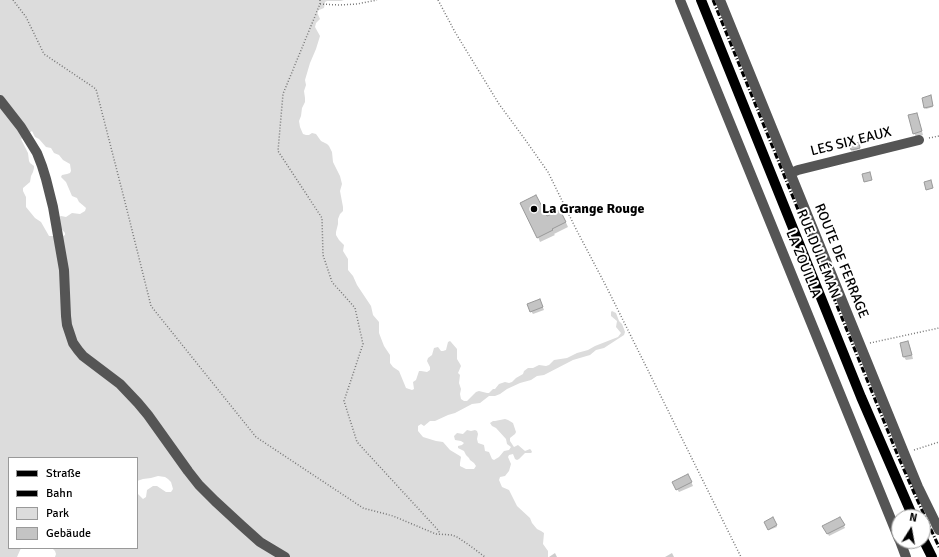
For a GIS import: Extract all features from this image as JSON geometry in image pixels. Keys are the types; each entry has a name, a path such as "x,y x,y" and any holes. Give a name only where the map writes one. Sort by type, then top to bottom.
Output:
{"main road":[{"name":"RUE DU LÉMAN","path":"701,0 861,397 910,509"}],"street":[{"name":"LA ZOUILLA","path":"680,0 891,520"},
{"name":"ROUTE DE FERRAGE","path":"720,0 918,487 939,530"},
{"path":"0,100 32,144 46,179 53,207 64,270 67,325 73,343 88,360 130,393 148,415 199,485 260,542 285,557"},
{"name":"LES SIX EAUX","path":"791,173 919,140"}],"path":[{"path":"13,0 26,17 44,54 96,89 126,202 151,306 256,437 363,508 393,516 436,534 452,535 457,537 485,557"},
{"path":"320,0 320,4 283,94 278,150 322,218 323,256 332,282 355,308 363,344 344,401 357,442 440,534"},
{"path":"320,4 356,4 377,0"},
{"path":"438,0 455,32 499,104 548,172 741,557"},
{"path":"861,348 873,342 939,328"},
{"path":"904,453 939,442"}],"green space":[{"path":"0,0 344,0 327,1 325,2 324,8 317,12 320,19 316,23 315,27 320,36 305,80 305,102 299,121 303,134 316,134 321,141 329,146 332,152 333,162 342,184 340,191 343,211 338,219 336,235 344,245 343,251 348,259 348,270 371,306 373,315 379,322 379,333 384,346 390,355 390,363 399,371 406,388 412,390 414,389 413,382 416,380 419,371 427,372 430,370 427,361 432,355 434,348 438,347 441,351 446,350 448,342 450,341 457,349 457,359 461,366 458,373 460,375 459,383 461,389 461,399 467,401 476,392 479,391 489,393 499,384 512,382 523,374 528,368 533,368 539,365 549,365 554,360 567,358 618,337 621,333 616,327 617,321 611,316 612,311 616,313 624,329 624,335 604,348 596,350 590,355 573,360 544,375 537,376 531,380 507,389 500,394 489,396 480,403 472,404 455,413 435,421 430,421 424,426 421,424 418,426 418,431 423,437 443,442 450,450 460,456 460,466 466,469 474,469 476,466 474,463 464,451 458,448 458,446 464,443 455,440 454,436 457,433 463,434 467,430 477,431 478,443 484,445 485,451 489,452 494,460 511,447 507,444 506,439 490,423 505,419 513,423 516,432 510,438 510,441 514,447 518,445 525,451 530,449 532,452 525,453 517,460 513,454 509,455 508,457 511,464 509,471 505,476 500,477 499,480 502,487 509,490 517,506 530,518 537,529 544,533 543,544 548,551 548,557 55,557 56,554 53,549 138,549 138,494 143,499 146,497 147,490 153,486 157,486 166,492 171,492 173,489 171,482 165,477 158,476 138,481 138,457 8,457 8,549 21,549 17,557 0,557","holes":["32,131 35,137 39,139 46,147 51,148 54,153 70,164 70,173 62,175 61,177 66,182 72,196 77,198 86,208 85,211 80,214 72,213 66,217 59,217 58,225 65,233 63,236 49,236 41,222 35,218 26,207 26,197 23,188 30,182 34,166 29,161 28,153 21,139"]}],"building":[{"path":"931,95 933,106 924,108 922,98"},
{"path":"917,113 922,131 913,134 908,115"},
{"path":"859,142 860,148 851,150 850,145"},
{"path":"870,172 872,180 864,182 862,174"},
{"path":"931,180 933,188 926,190 924,182"},
{"path":"536,195 547,216 560,210 566,222 537,238 520,203"},
{"path":"540,299 543,307 530,312 527,304"},
{"path":"908,341 912,355 903,357 900,343"},
{"path":"688,474 692,482 676,490 672,482"},
{"path":"773,517 777,525 768,530 764,522"},
{"path":"840,517 845,525 827,534 822,526"}],"railway":[{"path":"713,0 898,456 939,547"}],"place":[{"name":"La Grange Rouge","path":"534,209"}]}
